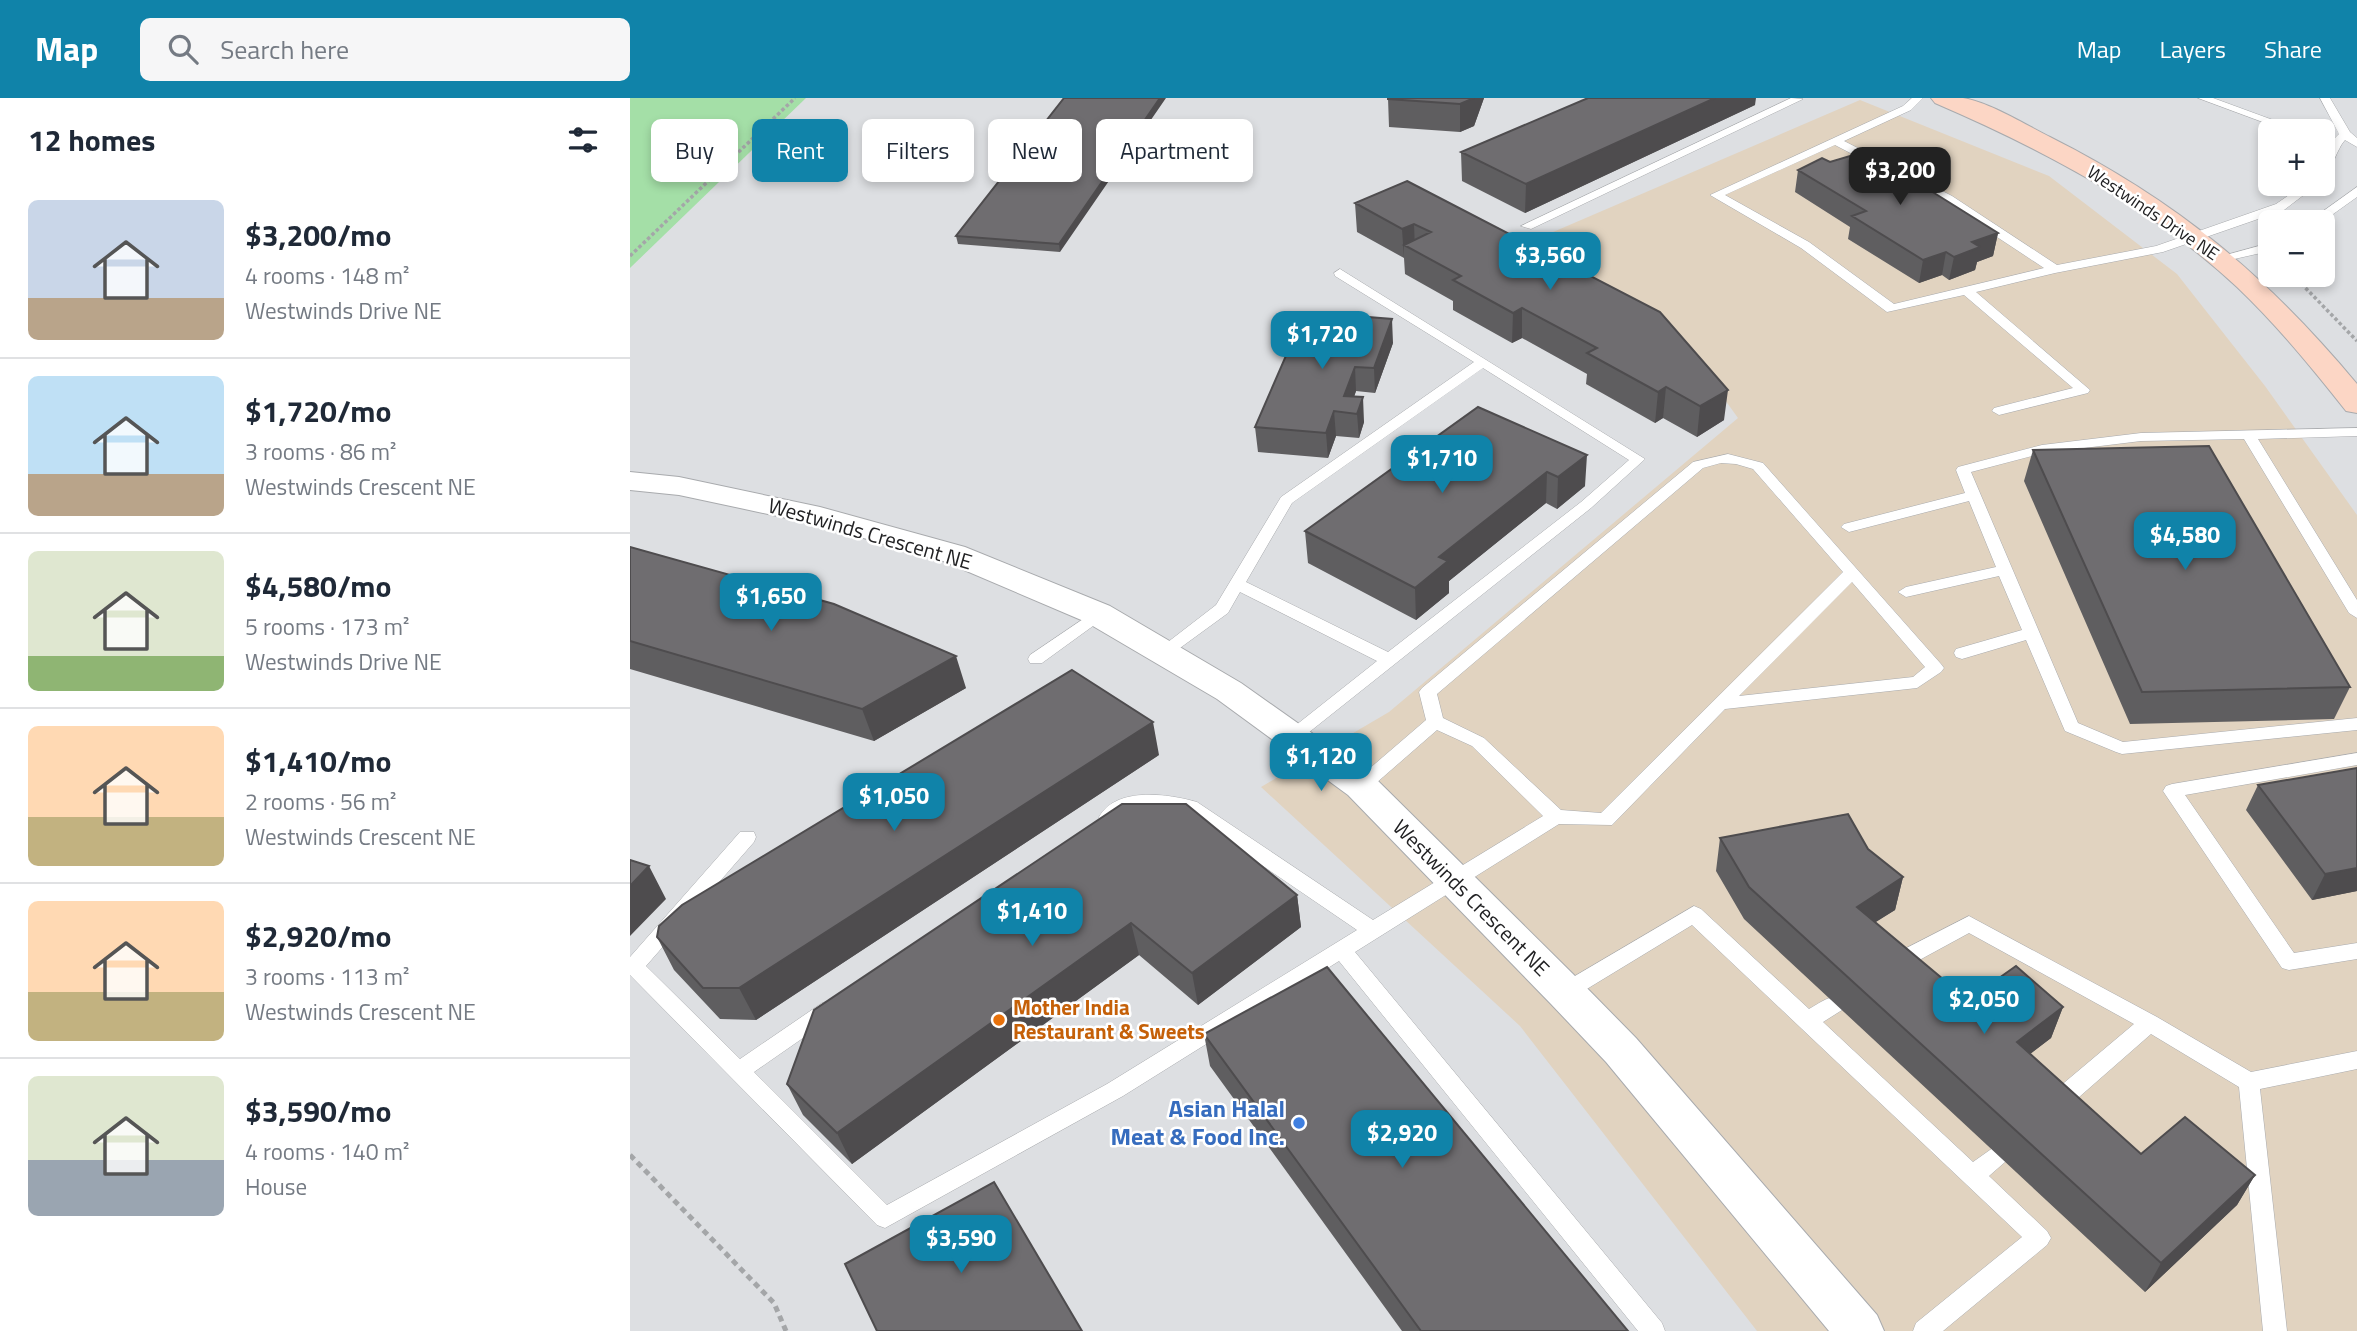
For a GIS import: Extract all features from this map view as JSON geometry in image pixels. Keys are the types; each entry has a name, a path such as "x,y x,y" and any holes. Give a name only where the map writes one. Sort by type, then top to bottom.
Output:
{"street":[{"name":"Westwinds Drive NE","path":"1957,100 2077,163 2192,236 2221,258 2303,336 2357,404"},
{"name":"Westwinds Crescent NE","path":"630,481 679,486 820,516 954,554 1098,614 1229,691 1361,786 1565,992 1621,1050 1860,1331"}],"lane":[{"path":"1918,98 1907,108 1716,195 1805,245 1892,309 2055,269 2159,249 2280,207 2295,196"},
{"path":"2203,98 2263,119"},
{"path":"2325,98 2345,134 2357,144"},
{"path":"1527,226 1798,99"},
{"path":"2335,139 2345,134"},
{"path":"1836,141 1948,199 2055,269"},
{"path":"2335,145 2357,153"},
{"path":"2331,210 2357,191"},
{"path":"2221,258 2258,250"},
{"path":"1293,737 1587,505 1638,459 1340,273"},
{"path":"1966,290 2083,390 1999,411"},
{"path":"1163,652 1222,609 1286,499 1483,362"},
{"path":"2357,432 2141,437 2042,449 1963,470 2071,727 2122,748 2357,724"},
{"path":"2248,434 2357,613"},
{"path":"1435,722 1428,692 1698,465 1716,458 1743,460 1758,466 1934,668 1917,681 1721,704"},
{"path":"1849,527 1972,496"},
{"path":"1906,592 2003,570"},
{"path":"747,837 634,966 885,1218 1115,1090 1556,817 1605,820 1852,572"},
{"path":"1236,584 1390,660"},
{"path":"1035,659 1098,614"},
{"path":"1962,653 2031,633"},
{"path":"1361,786 1435,722"},
{"path":"1435,722 1478,742 1556,817"},
{"path":"2357,758 2172,791 2289,962 2357,951"},
{"path":"1094,827 1129,803 1162,798 1190,807 1373,930"},
{"path":"1565,992 1694,914 2039,1238 1925,1331"},
{"path":"1885,970 1969,924 2150,1023 2249,1082 2357,1060"},
{"path":"1341,949 1653,1331"},
{"path":"738,1071 842,1000"},
{"path":"1808,1021 1835,1004"},
{"path":"2046,1112 2150,1023"},
{"path":"2249,1082 2275,1331"},
{"path":"1973,1176 1997,1155"}],"path":[{"path":"630,256 796,98"},
{"path":"2305,287 2357,341"},
{"path":"630,1155 774,1303 786,1331"}],"shaded area":[{"path":"1860,100 2049,176 2177,274 2265,386 2357,515 2357,1331 1757,1331 1520,1026 1261,787 1389,712 1738,418 1676,332 1516,248"}],"green space":[{"path":"630,98 806,98 784,119 752,119 752,150 738,164 738,119 651,119 651,182 719,182 630,268"}],"building":[{"path":"1064,98 1160,98 1145,119 1096,119 1096,182 1102,182 1059,244 956,236 998,182 1082,182 1082,119 1048,119"},
{"path":"1388,98 1474,98 1460,104"},
{"path":"1588,98 1715,98 1526,184 1461,152"},
{"path":"1860,153 1931,191 1998,233 1972,242 1980,247 1954,257 1946,252 1923,260 1852,216 1866,211 1798,170 1822,158 1830,162"},
{"path":"1407,181 1660,312 1728,390 1700,406 1666,387 1658,392 1587,353 1597,348 1522,308 1513,313 1453,280 1461,276 1404,245 1431,232 1414,224 1402,229 1355,203"},
{"path":"1305,312 1392,319 1374,368 1355,367 1344,396 1363,397 1357,414 1334,411 1326,433 1255,427"},
{"path":"1478,407 1587,455 1558,477 1547,472 1439,557 1448,561 1415,588 1305,531"},
{"path":"2209,446 2350,687 2142,692 2033,450"},
{"path":"630,547 834,604 956,656 862,709 630,641"},
{"path":"1072,670 1153,722 739,988 703,988 657,937 659,926 682,905"},
{"path":"2357,768 2357,868 2325,874 2258,785"},
{"path":"1122,804 1186,804 1297,895 1192,973 1131,923 837,1133 787,1084 814,1010"},
{"path":"1848,814 1868,849 1903,877 1857,907 1968,1000 2016,966 2063,1007 2017,1042 2141,1154 2185,1117 2255,1175 2161,1263 1749,887 1720,838"},
{"path":"630,860 649,866 630,886"},
{"path":"1327,967 1628,1331 1421,1331 1204,1034"},
{"path":"994,1182 1082,1331 877,1331 845,1264"}],"place":[{"name":"Mother India Restaurant & Sweets","path":"999,1020"},
{"name":"Asian Halal Meat & Food Inc.","path":"1299,1123"}]}
